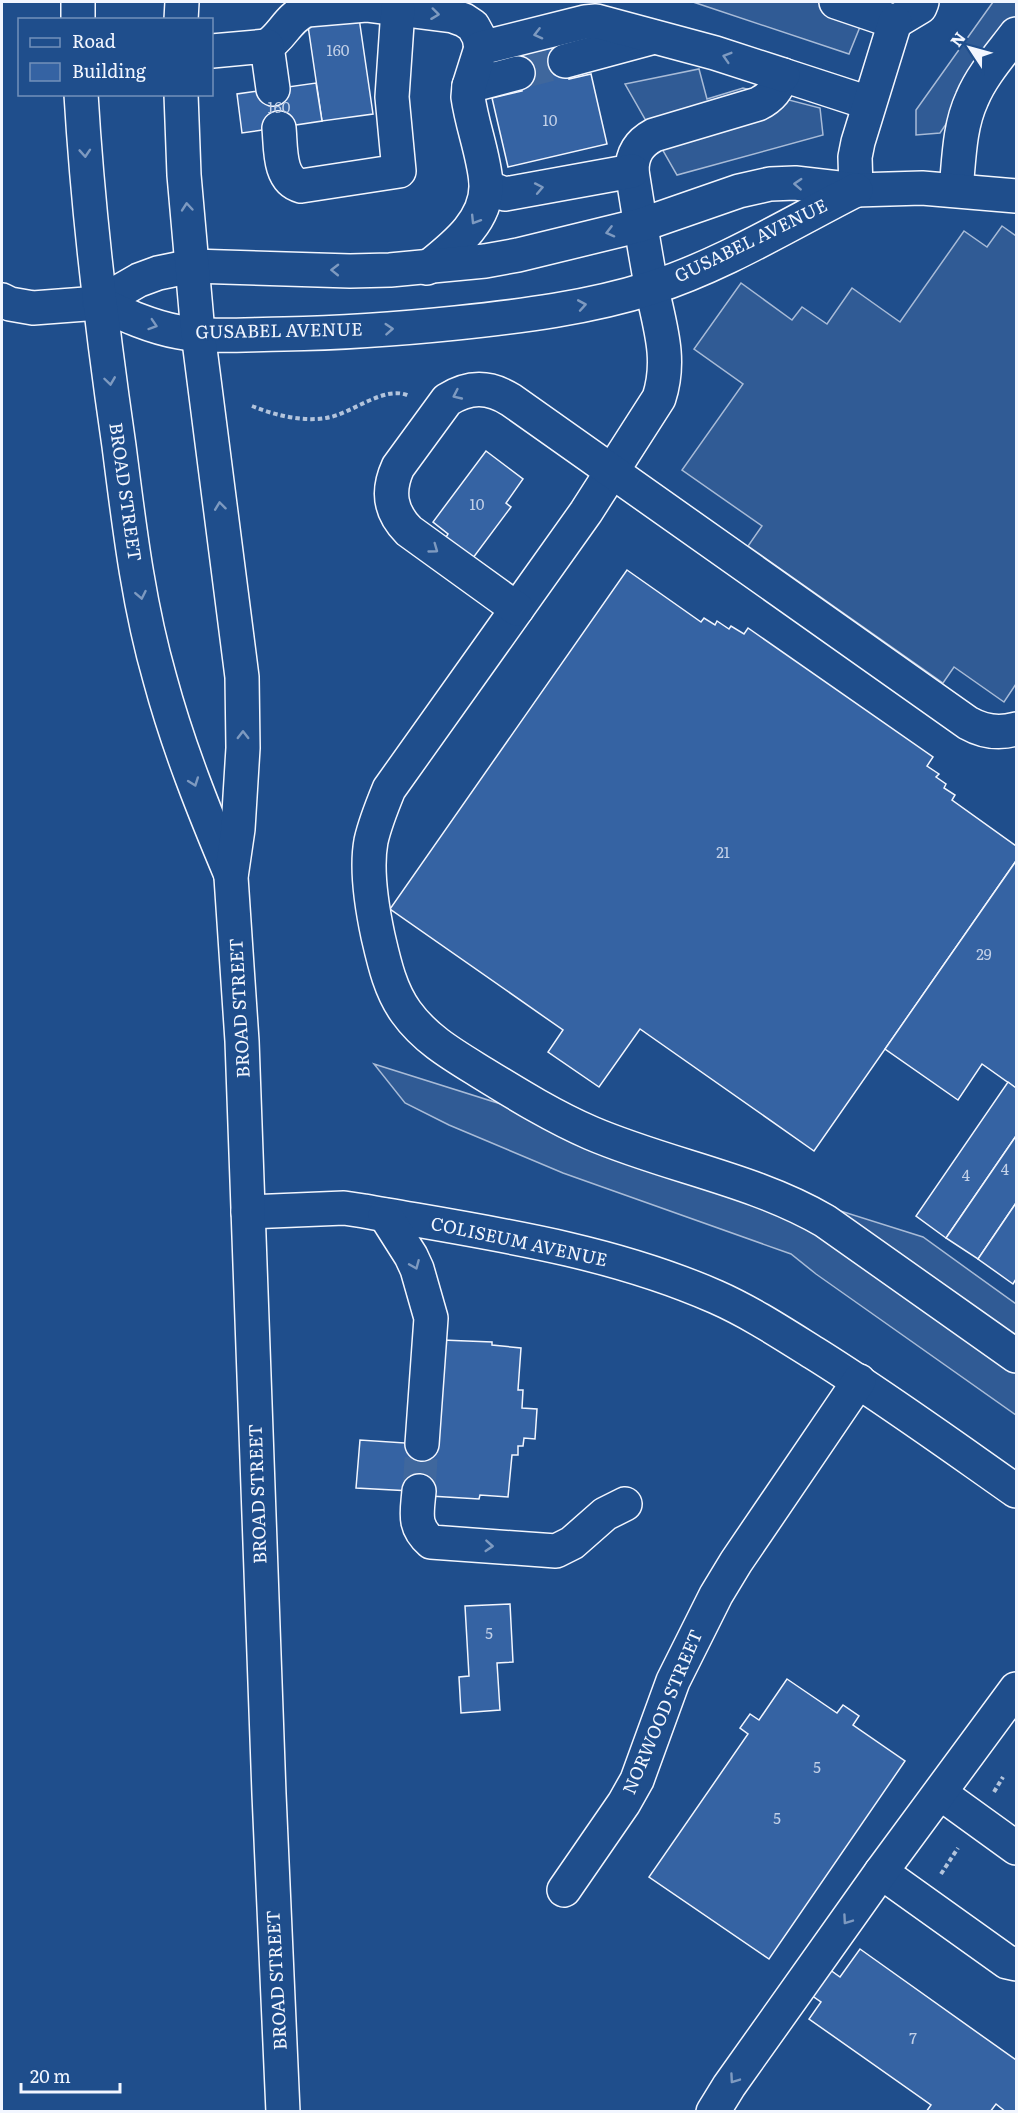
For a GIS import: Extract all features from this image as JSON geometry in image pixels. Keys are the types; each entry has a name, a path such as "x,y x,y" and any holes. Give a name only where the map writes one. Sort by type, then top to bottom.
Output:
{"main road":[{"path":"78,2 78,18"},
{"path":"181,18 182,2"},
{"path":"836,2 895,22"},
{"path":"856,190 856,150 895,22 920,7 922,2"},
{"path":"213,51 267,46 277,38 295,16 307,10 358,5 453,16 473,26 481,48 469,86 470,109 486,182 485,200 470,228 452,248 427,268"},
{"path":"279,128 284,170 290,181 296,184 302,186 399,171 392,97 398,9"},
{"path":"481,48 585,22 605,22 869,103"},
{"path":"956,190 961,138 967,112 979,86 1017,33"},
{"path":"566,61 656,36"},
{"path":"267,46 273,88"},
{"path":"961,138 1017,63"},
{"path":"469,86 518,73"},
{"path":"783,75 776,90 758,104 654,135 645,140 635,153 632,171 665,349 664,383 659,398 613,472 389,789 376,820 370,844 370,875 375,918 387,976 405,1011 420,1030 440,1047 527,1100 591,1133 676,1164 776,1196 801,1207 825,1221 1017,1356"},
{"name":"BROAD STREET","path":"81,96 99,303 135,565 159,677 178,739 231,877"},
{"name":"BROAD STREET","path":"181,96 184,175 198,333 242,677 243,748 238,829 231,877 239,978 269,1806 283,2112"},
{"path":"486,182 492,189 506,194 632,171"},
{"name":"GUSABEL AVENUE","path":"99,303 139,280 158,273 192,266 350,271 427,268 518,255 641,225 739,191 770,184 795,183 856,190 899,188 956,190 1017,196"},
{"name":"GUSABEL AVENUE","path":"99,303 163,328 198,333 311,334 482,320 600,302 652,287 706,267 856,190"},
{"path":"2,300 33,308 99,303"},
{"path":"517,609 409,531 396,514 391,492 398,467 447,400 464,392 483,389 494,391 511,400 968,723 989,731 1017,729"},
{"name":"COLISEUM AVENUE","path":"248,1212 344,1208 554,1246 680,1282 717,1297 777,1329 860,1382 1017,1491"},
{"path":"385,1215 411,1256 425,1292 431,1318 422,1444"},
{"name":"NORWOOD STREET","path":"564,1890 624,1803 637,1780 673,1681 716,1595 736,1562 860,1382"},
{"path":"419,1491 417,1516 421,1533 431,1542 556,1551 572,1543 605,1514 625,1504"},
{"path":"713,2112 729,2086 881,1872 1017,1689"},
{"path":"940,1793 1017,1848"},
{"path":"881,1872 1008,1962 1017,1964"}],"path":[{"path":"252,406 284,415 319,419 335,416 391,393 404,393 416,399"},
{"path":"940,1875 964,1840"}],"shaded area":[{"path":"693,2 895,2 883,28 862,22 849,54"},
{"path":"993,2 1016,2 1016,21 940,133 916,135 916,110"},
{"path":"699,69 707,99 743,88 820,108 823,135 677,175 625,84"},
{"path":"1002,226 1016,236 1016,684 1004,702 954,667 943,683 748,546 762,526 682,470 743,384 694,349 741,283 792,320 802,307 827,324 852,288 900,322 964,231 987,247"},
{"path":"374,1064 923,1237 1016,1304 1016,1415 791,1254 563,1173 449,1125 405,1103"}],"building":[{"path":"358,11 373,114 322,121 307,19"},
{"path":"561,40 569,79 591,74 607,144 508,167 492,98 522,91 513,51"},
{"path":"316,83 322,121 242,133 237,94"},
{"path":"486,451 523,479 506,503 511,507 470,562 443,542 448,534 433,522"},
{"path":"627,570 701,622 704,618 715,625 717,621 729,629 731,626 744,634 748,628 933,757 927,766 939,774 936,777 946,784 944,788 955,795 952,800 1016,846 1016,861 814,1151 640,1029 599,1087 548,1052 563,1030 390,909"},
{"path":"1016,861 1016,1088 982,1064 958,1100 885,1049"},
{"path":"1008,1082 1016,1088 1016,1136 946,1238 916,1216"},
{"path":"1016,1136 1016,1203 978,1259 946,1238"},
{"path":"1016,1203 1016,1279 1013,1284 978,1259"},
{"path":"442,1340 492,1342 492,1345 521,1348 518,1390 523,1390 522,1408 537,1409 535,1439 524,1438 523,1446 518,1446 518,1455 512,1455 508,1497 480,1495 479,1499 430,1496 430,1492 356,1488 360,1440 435,1445"},
{"path":"510,1604 513,1662 497,1663 500,1710 461,1713 459,1677 469,1676 465,1606"},
{"path":"787,1679 837,1713 843,1705 859,1716 853,1725 905,1761 769,1959 649,1877 748,1734 740,1728 750,1714 759,1720"},
{"path":"860,1949 1016,2060 1016,2112 1006,2112 996,2104 990,2112 926,2112 931,2105 809,2019 821,2002 808,1993 826,1967 840,1977"}],"tunnel":[{"path":"518,73 565,61"},
{"path":"419,1491 422,1444"}]}
